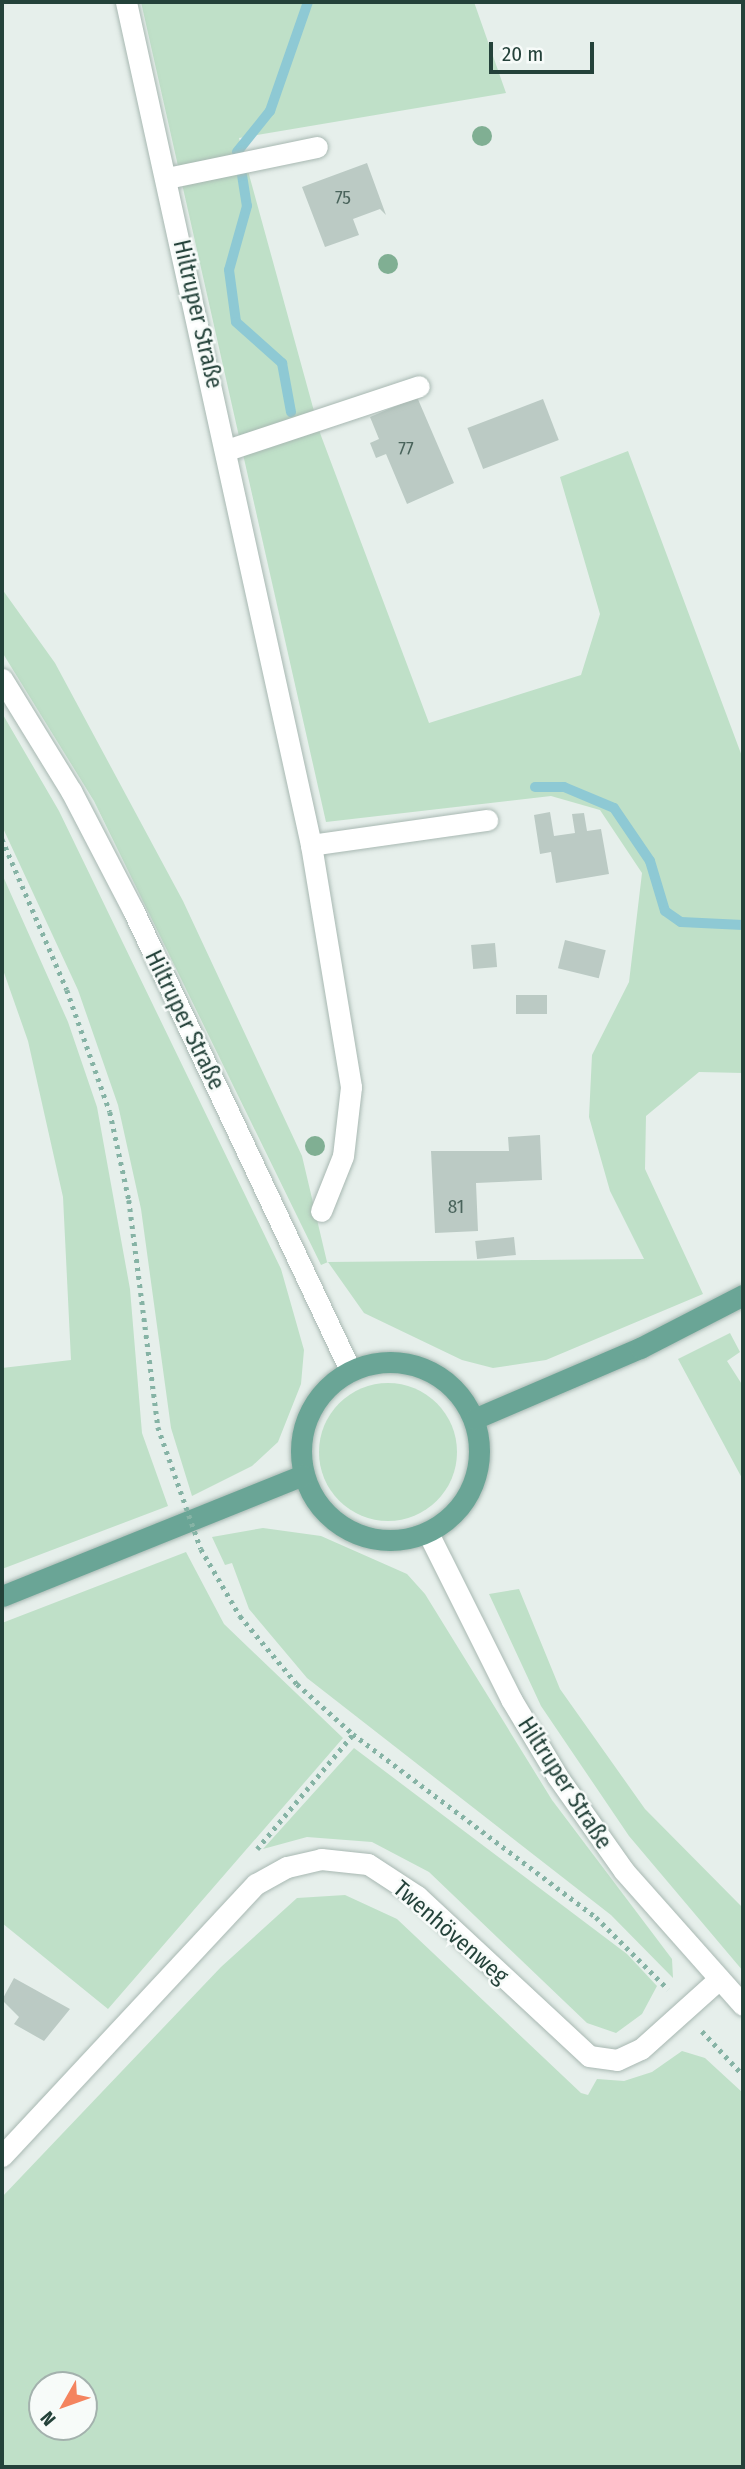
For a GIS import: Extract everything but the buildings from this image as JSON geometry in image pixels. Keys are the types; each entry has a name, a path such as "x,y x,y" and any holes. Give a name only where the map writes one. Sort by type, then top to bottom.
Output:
{"main road":[{"path":"474,1419 640,1348 743,1295"},
{"path":"382,1361 418,1365 442,1378 474,1419 476,1478 456,1512 428,1532 398,1540 358,1534 317,1503 303,1475 300,1444 308,1414 325,1388 350,1370 382,1361"},
{"path":"2,1596 303,1475"}],"street":[{"name":"Hiltruper Straße","path":"126,2 227,450 311,845 351,1087 343,1157 321,1211"},
{"path":"167,178 317,147"},
{"path":"227,450 419,386"},
{"name":"Hiltruper Straße","path":"2,679 71,791 133,910 350,1370"},
{"path":"311,845 487,820"},
{"name":"Hiltruper Straße","path":"428,1532 511,1699 557,1776 624,1871 743,2005"},
{"name":"Twenhövenweg","path":"2,2157 256,1884 287,1867 321,1859 368,1864 417,1896 589,2056 617,2060 629,2055 719,1979"}],"path":[{"path":"2,839 67,990 110,1112 129,1200 158,1427 201,1549 240,1616 297,1684 353,1734 596,1917 646,1960 685,2010 743,2075"},
{"path":"256,1884 253,1854 353,1734"}],"green space":[{"path":"141,2 474,2 506,93 239,138 320,433 429,723 581,675 600,614 560,477 628,451 743,759 743,1073 699,1072 646,1116 645,1169 703,1294 546,1360 493,1368 462,1360 364,1313 328,1262 321,1265 94,801 2,652 2,589 55,663 183,901 302,1156 327,1262 644,1259 610,1191 589,1117 592,1055 629,982 642,873 600,810 551,796 326,822"},
{"path":"2,713 59,811 281,1269 304,1350 301,1384 278,1442 252,1466 192,1496 171,1428 141,1209 118,1105 78,990 2,826"},
{"path":"2,874 68,1022 97,1107 130,1289 142,1433 168,1506 2,1569 2,1368 71,1360 63,1197 28,1041 2,967"},
{"path":"730,1333 740,1352 727,1361 743,1386 743,1480 678,1359"},
{"path":"388,1383 414,1389 436,1404 451,1426 457,1452 451,1478 436,1500 414,1515 388,1521 362,1515 340,1500 325,1478 319,1452 325,1426 340,1404 362,1389"},
{"path":"263,1528 321,1536 407,1574 425,1594 552,1800 672,1959 673,1978 611,1915 307,1678 249,1609 232,1563 225,1565 212,1537"},
{"path":"186,1552 224,1624 343,1738 108,2009 2,1923 2,1623"},
{"path":"519,1589 560,1689 645,1809 743,1908 743,1971 629,1836 541,1706 489,1594"},
{"path":"354,1748 627,1954 657,1986 642,2014 616,2033 587,2023 429,1872 372,1842 307,1837 263,1849"},
{"path":"345,1895 397,1919 581,2093 588,2095 597,2079 624,2081 652,2072 682,2051 705,2058 743,2093 743,2467 2,2467 2,2197 221,1967 297,1898"}],"waterway":[{"path":"237,152 270,111 308,2"},
{"path":"242,175 247,206 229,270 236,322 282,363 291,412"},
{"path":"535,787 564,787 614,808 650,861 665,911 681,922 743,925"}]}
